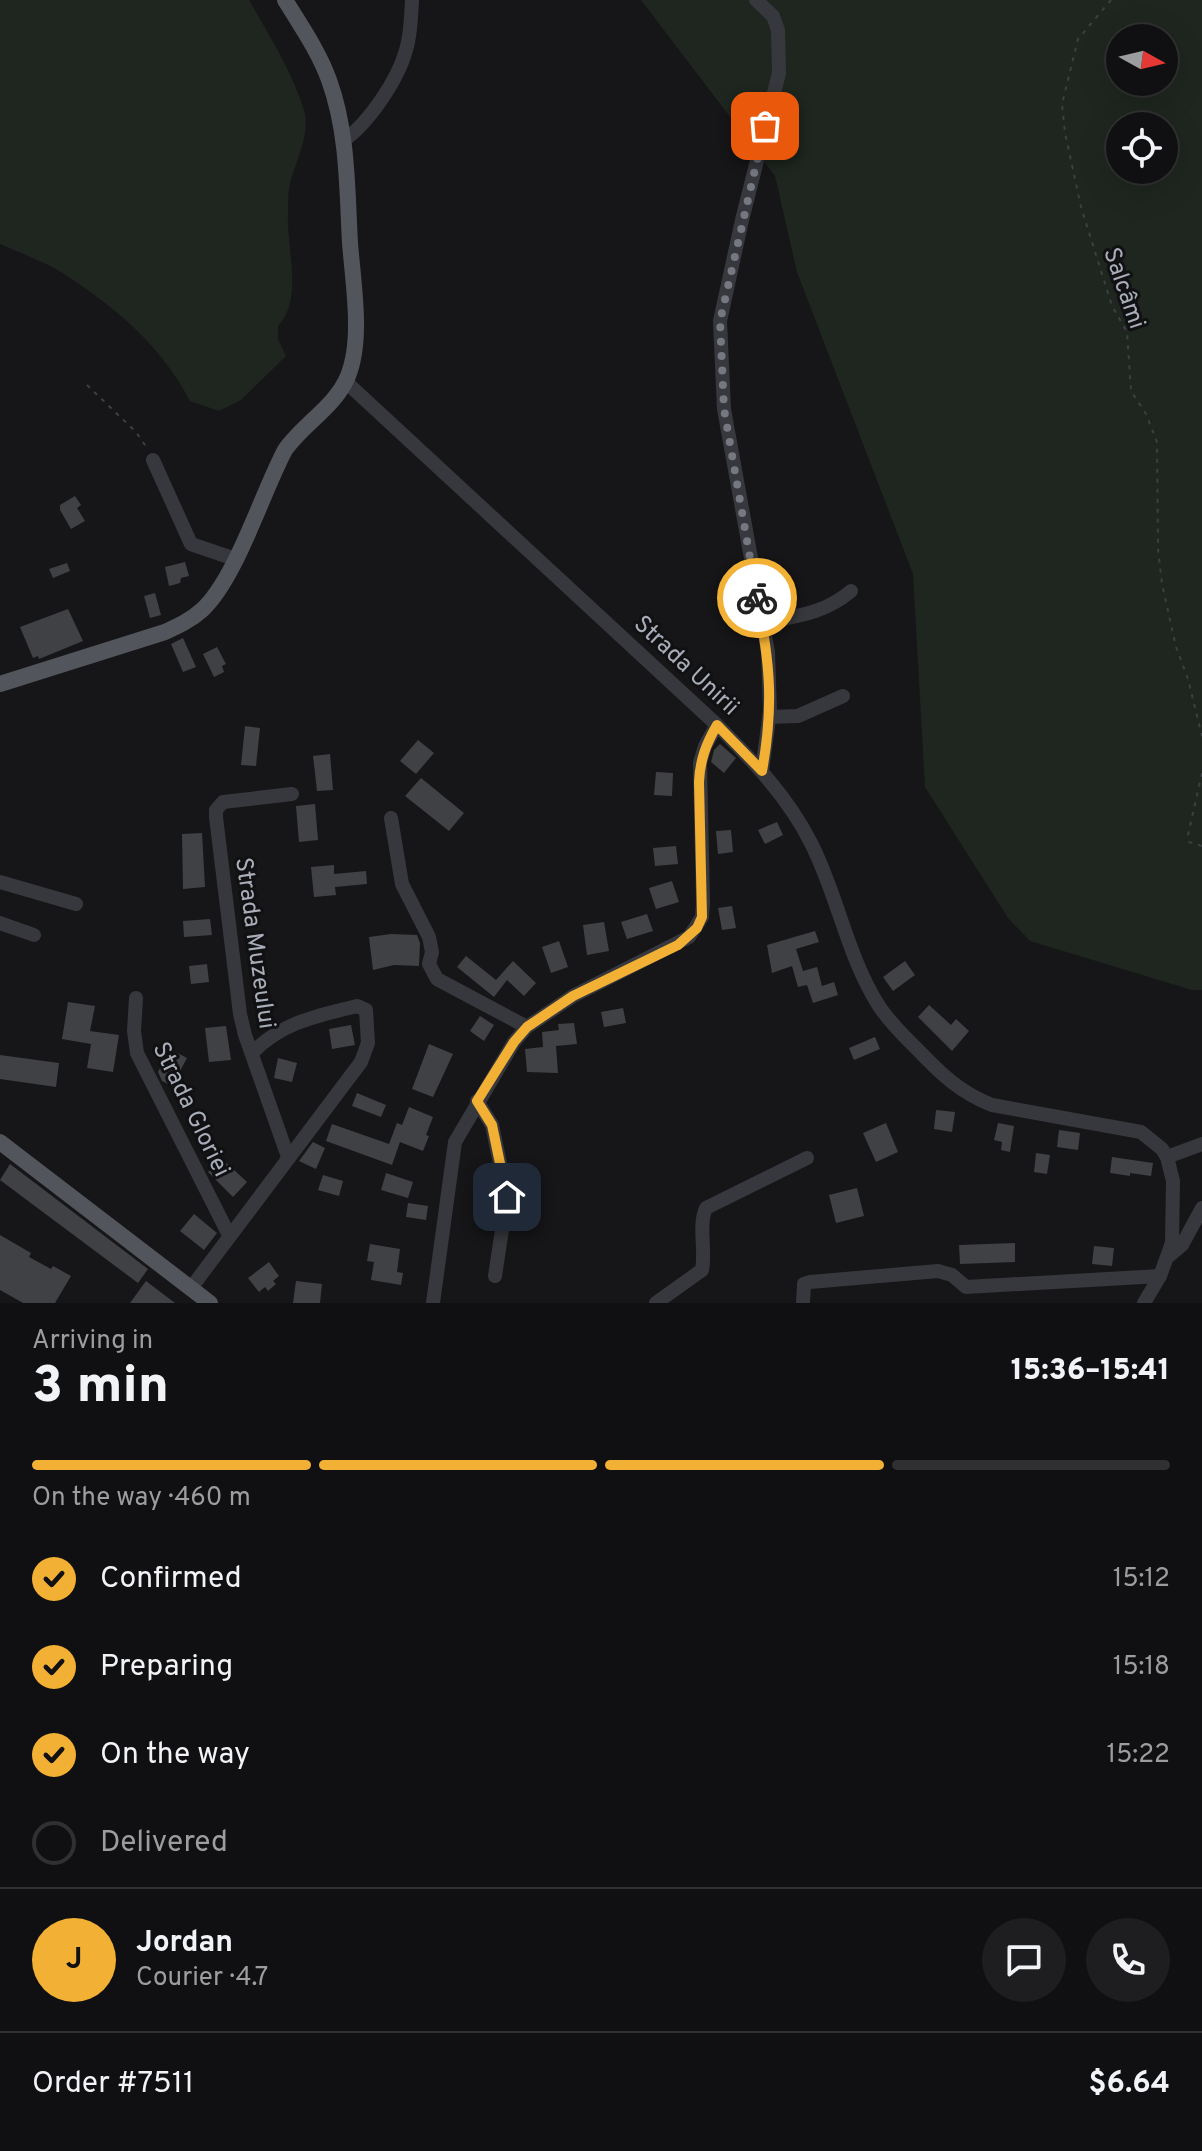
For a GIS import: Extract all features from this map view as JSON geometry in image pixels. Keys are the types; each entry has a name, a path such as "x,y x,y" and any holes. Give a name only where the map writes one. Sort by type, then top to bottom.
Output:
{"main road":[{"path":"0,684 137,641 183,624 204,609 235,559 285,450 346,382 353,361 355,313 343,141 329,80 285,0"},
{"path":"0,1142 210,1303"}],"street":[{"path":"343,141 358,131 367,119 401,62 406,51 412,0"},
{"path":"756,0 773,16 778,30 779,73 720,321 724,409 771,685 762,771"},
{"name":"Strada Unirii","path":"346,382 717,725 762,771 780,792 822,865 854,956 877,1003 890,1021 946,1079 973,1098 992,1105 1141,1132 1152,1138 1167,1157"},
{"path":"153,460 191,544 235,559"},
{"path":"762,623 821,610 834,605 851,591"},
{"path":"769,717 798,716 843,696"},
{"path":"433,1303 452,1151 477,1101 514,1042 527,1027 573,996 678,945 697,928 703,903 700,763 717,725"},
{"name":"Strada Muzeului","path":"288,1157 245,1035 234,980 216,810 223,802 237,798 292,794"},
{"path":"391,818 402,884 429,937 432,972 437,979 527,1027"},
{"path":"0,882 76,904"},
{"path":"0,923 34,935"},
{"name":"Strada Gloriei","path":"136,998 134,1031 137,1053 229,1235"},
{"path":"191,1288 361,1062 368,1043 366,1010 357,1006 298,1021 272,1035 252,1053"},
{"path":"477,1101 492,1125 507,1197 495,1276"},
{"path":"1144,1303 1169,1257 1172,1243 1173,1181 1167,1157 1202,1144"},
{"path":"656,1303 702,1270 705,1256 703,1216 706,1208 807,1158"},
{"path":"1169,1257 1182,1245 1202,1208"},
{"path":"803,1303 802,1289 804,1284 810,1282 938,1271 952,1275 966,1287 1160,1276"}],"path":[{"name":"Salcâmi","path":"1111,0 1078,39 1062,104 1065,133 1081,207 1112,306 1127,332 1131,391 1146,414 1157,442 1158,549 1162,584 1176,647 1188,679 1202,736"},
{"path":"87,385 136,432 153,460"},
{"path":"1202,773 1188,835 1189,842 1202,846"}],"shaded area":[{"path":"0,0 249,0 287,67 306,120 304,140 289,191 292,287 286,315 278,326 278,339 286,356 241,400 219,411 190,401 165,362 117,313 61,272 0,244"},
{"path":"641,0 1202,0 1202,990 1192,990 1030,941 1008,918 925,787 913,574 797,272 775,176"}],"building":[{"path":"75,496 81,505 77,508 85,521 71,529 60,505"},
{"path":"185,562 189,576 169,586 165,567"},
{"path":"67,563 70,571 53,578 49,569"},
{"path":"155,593 161,615 150,618 144,596"},
{"path":"68,609 83,641 39,659 38,656 33,658 20,627"},
{"path":"183,638 196,667 183,672 171,644"},
{"path":"217,647 226,664 222,666 224,672 214,677 203,654"},
{"path":"245,726 260,728 256,766 241,765"},
{"path":"418,740 434,753 416,774 400,761"},
{"path":"720,744 736,758 724,773 711,762 714,750"},
{"path":"330,754 333,790 317,791 313,756"},
{"path":"656,772 673,773 672,796 654,795"},
{"path":"421,778 464,813 449,831 405,796"},
{"path":"315,804 318,840 299,842 296,806"},
{"path":"777,822 783,835 765,844 758,830"},
{"path":"731,830 733,852 718,854 716,831"},
{"path":"202,833 205,887 183,889 182,834"},
{"path":"676,846 678,864 655,866 653,848"},
{"path":"334,865 334,874 366,871 367,884 335,887 336,895 314,897 311,867"},
{"path":"672,881 679,902 656,909 649,888"},
{"path":"732,906 736,928 722,930 718,908"},
{"path":"647,914 653,931 627,939 621,922"},
{"path":"210,919 212,935 184,937 183,921"},
{"path":"604,922 609,951 587,955 583,925"},
{"path":"815,931 819,942 796,949 803,971 817,967 822,986 834,982 838,995 813,1003 807,985 798,987 792,966 772,973 767,945"},
{"path":"417,935 420,943 419,966 394,965 373,970 369,937"},
{"path":"559,941 568,967 551,973 542,947"},
{"path":"466,956 496,980 513,961 536,983 524,996 507,980 494,997 457,967"},
{"path":"905,961 915,975 893,991 883,977"},
{"path":"207,964 209,982 191,984 189,966"},
{"path":"68,1002 95,1006 90,1031 119,1035 113,1072 87,1068 91,1044 62,1039"},
{"path":"929,1005 951,1025 956,1019 969,1031 952,1051 918,1017"},
{"path":"623,1008 626,1023 604,1027 601,1012"},
{"path":"480,1016 494,1025 484,1041 470,1031"},
{"path":"574,1023 577,1044 556,1046 558,1073 527,1072 525,1049 543,1047 542,1032 559,1030 558,1024"},
{"path":"351,1025 355,1045 332,1049 329,1029"},
{"path":"226,1026 231,1060 209,1062 205,1028"},
{"path":"875,1037 880,1049 854,1060 849,1048"},
{"path":"429,1044 453,1054 433,1097 412,1089"},
{"path":"170,1049 187,1058 172,1086 162,1081 158,1072"},
{"path":"0,1055 59,1063 56,1087 0,1079"},
{"path":"278,1058 297,1063 292,1082 274,1078"},
{"path":"357,1093 386,1105 381,1117 352,1106"},
{"path":"409,1107 433,1117 426,1135 429,1136 423,1151 400,1142 392,1165 326,1141 332,1124 389,1144 397,1123 402,1125"},
{"path":"936,1110 955,1112 952,1132 934,1129"},
{"path":"886,1123 898,1152 876,1162 863,1133"},
{"path":"998,1123 1014,1126 1010,1152 1001,1150 1002,1142 994,1140"},
{"path":"1059,1130 1080,1133 1078,1150 1057,1147"},
{"path":"313,1142 325,1148 316,1169 299,1161"},
{"path":"1036,1153 1050,1155 1047,1174 1034,1172"},
{"path":"1112,1157 1153,1163 1151,1176 1110,1173"},
{"path":"221,1158 247,1182 233,1197 208,1172"},
{"path":"10,1164 148,1269 138,1283 0,1180"},
{"path":"386,1173 413,1182 408,1198 381,1190"},
{"path":"323,1175 343,1181 339,1196 318,1190"},
{"path":"857,1188 864,1216 836,1223 829,1195"},
{"path":"408,1203 428,1206 426,1220 406,1217"},
{"path":"194,1214 217,1233 204,1250 180,1231"},
{"path":"0,1235 31,1253 29,1257 71,1276 55,1303 23,1303 0,1290"},
{"path":"1015,1243 1015,1262 960,1264 959,1245"},
{"path":"370,1244 400,1249 397,1272 403,1273 401,1285 371,1280 374,1262 367,1261"},
{"path":"1094,1246 1114,1248 1112,1266 1092,1264"},
{"path":"269,1262 279,1276 268,1291 265,1287 259,1292 248,1278"},
{"path":"146,1281 175,1303 130,1303"},
{"path":"296,1281 322,1284 320,1303 293,1303"}],"way so far":[{"path":"757,598 724,409 720,321 765,126"}],"route":[{"path":"507,1197 492,1125 477,1101 514,1042 527,1027 573,996 678,945 697,928 702,917 699,782 705,746 717,725 762,771 766,749 771,685 757,598"}]}
